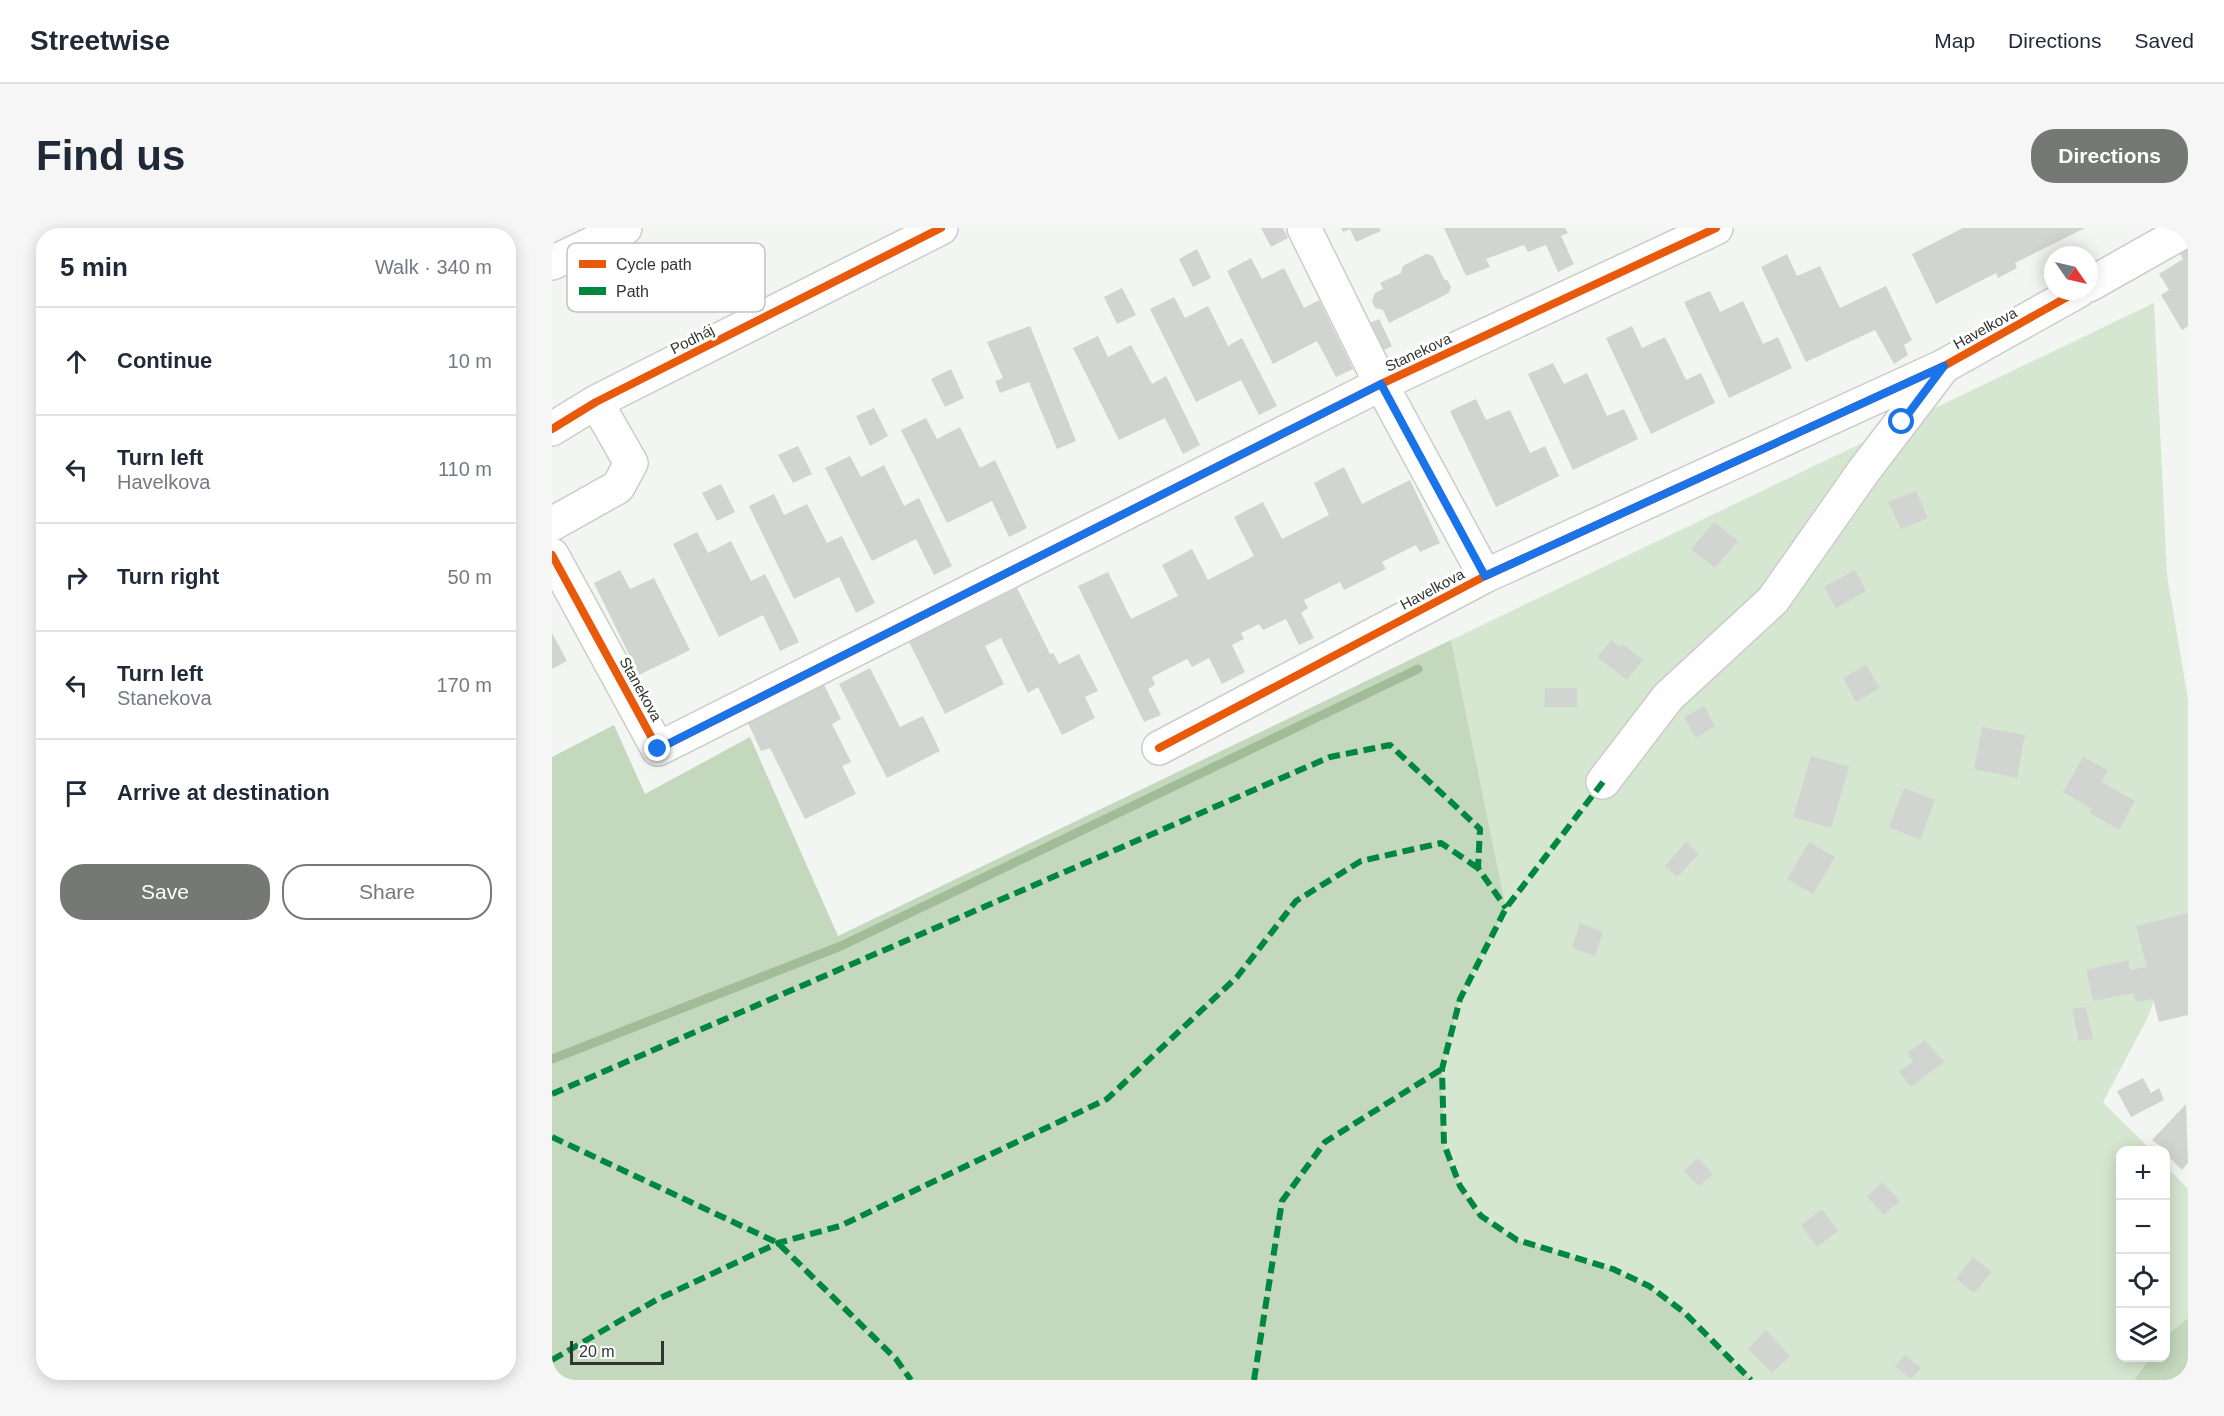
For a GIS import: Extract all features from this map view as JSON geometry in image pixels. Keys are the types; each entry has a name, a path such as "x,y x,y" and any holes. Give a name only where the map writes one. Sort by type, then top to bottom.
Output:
{"street":[{"path":"594,243 625,228"},
{"name":"Podháj","path":"552,429 596,402 942,228"},
{"path":"1304,228 1381,384 1485,576"},
{"name":"Stanekova","path":"552,555 658,749 1381,384 1716,228"},
{"path":"2098,280 2188,229"},
{"path":"552,263 567,256"},
{"name":"Havelkova","path":"1159,748 1485,576 1944,366 2062,300"},
{"path":"1603,782 1668,697 1773,600 1863,472 1944,366"},
{"path":"552,524 618,487 631,462 596,402"}],"green space":[{"path":"2154,303 2167,575 2188,699 2188,915 2147,1019 2103,1102 2147,1146 2116,1146 2116,1362 2147,1362 2134,1380 1751,1380 1685,1313 1649,1286 1517,1240 1481,1216 1460,1186 1444,1144 1442,1069 1460,999 1506,908 1451,640"},
{"path":"1451,640 1506,908 1460,999 1442,1069 1444,1144 1460,1186 1481,1216 1517,1240 1613,1269 1649,1286 1685,1313 1751,1380 552,1380 552,757 614,725 645,794 750,737 838,936"},
{"path":"2170,1170 2188,1189 2188,1318 2170,1333"},
{"path":"2188,1318 2188,1380 2134,1380 2147,1362 2170,1362 2170,1333"}],"building":[{"path":"1261,228 1283,228 1288,238 1271,247"},
{"path":"1341,228 1379,228 1381,231 1356,242 1350,229 1343,232"},
{"path":"1444,228 1565,228 1568,233 1561,236 1574,264 1558,272 1546,245 1528,252 1524,245 1486,259 1490,267 1466,276"},
{"path":"1963,228 2085,228 2049,246 2044,246 2044,248 2015,263 2017,268 1998,278 1996,273 1936,304 1912,254"},
{"path":"1197,249 1211,278 1193,287 1179,259"},
{"path":"2188,249 2188,326 2182,330 2161,295 2169,290 2159,274 2183,259 2180,254"},
{"path":"1426,254 1433,256 1444,279 1448,281 1451,287 1449,293 1389,323 1383,310 1375,308 1372,301 1375,293 1383,289 1380,283 1401,273 1403,266"},
{"path":"1787,254 1797,276 1820,266 1840,308 1886,286 1912,340 1904,345 1908,355 1894,364 1875,330 1806,362 1761,267"},
{"path":"1251,258 1262,279 1284,268 1304,308 1319,300 1353,369 1336,377 1317,341 1273,364 1227,271"},
{"path":"1122,288 1136,315 1117,324 1104,297"},
{"path":"1710,291 1720,312 1743,301 1763,344 1778,337 1792,368 1729,398 1684,302"},
{"path":"1174,297 1185,318 1208,306 1228,346 1242,338 1277,406 1259,415 1241,380 1196,402 1150,309"},
{"path":"1379,319 1392,346 1376,354 1363,326"},
{"path":"1030,326 1076,441 1057,449 1029,382 1000,393 995,381 1003,378 987,342"},
{"path":"1632,326 1642,348 1665,337 1686,380 1701,373 1715,403 1651,434 1606,338"},
{"path":"1098,336 1108,357 1131,345 1152,384 1166,376 1200,445 1183,454 1165,418 1119,440 1073,348"},
{"path":"1553,363 1564,384 1587,373 1607,416 1624,409 1638,439 1573,470 1528,374"},
{"path":"951,369 964,398 945,407 931,379"},
{"path":"1476,399 1486,420 1510,410 1530,453 1545,446 1559,476 1496,507 1450,411"},
{"path":"874,408 888,436 870,446 856,416"},
{"path":"926,418 937,439 960,427 980,468 995,460 1027,528 1009,537 992,501 947,523 901,430"},
{"path":"798,446 812,474 793,483 778,455"},
{"path":"850,456 861,477 884,465 904,506 919,498 952,566 934,575 916,539 872,561 825,468"},
{"path":"1344,467 1362,504 1410,480 1440,543 1420,552 1416,545 1382,562 1386,569 1344,590 1340,582 1304,600 1308,608 1301,613 1314,638 1299,645 1286,619 1263,630 1259,624 1241,633 1244,639 1232,645 1245,672 1222,684 1209,658 1192,667 1187,659 1152,677 1155,685 1148,689 1161,715 1144,722 1078,586 1108,572 1131,619 1178,596 1162,565 1192,549 1208,580 1254,556 1234,517 1263,502 1282,539 1329,515 1314,483"},
{"path":"721,484 735,512 717,521 702,493"},
{"path":"1916,491 1928,518 1901,529 1888,502"},
{"path":"774,494 784,515 807,504 827,543 842,536 875,603 856,613 839,577 794,599 749,506"},
{"path":"1714,522 1738,541 1715,568 1691,549"},
{"path":"697,532 708,553 731,541 751,581 765,574 799,642 780,651 763,615 719,637 673,544"},
{"path":"620,570 630,589 654,578 690,650 639,675 594,583"},
{"path":"1855,570 1866,591 1836,608 1824,587"},
{"path":"1017,588 1050,654 1053,653 1059,664 1079,654 1098,691 1085,697 1095,718 1062,735 1038,687 1028,693 1001,638 985,646 1004,684 945,714 909,642"},
{"path":"552,633 567,661 552,669"},
{"path":"1611,640 1621,647 1623,644 1643,660 1627,680 1597,657"},
{"path":"1866,665 1880,688 1856,702 1843,678"},
{"path":"870,668 900,727 923,716 940,751 887,778 839,684"},
{"path":"823,683 841,719 832,724 851,762 842,766 856,794 805,819 770,748 761,751 747,721"},
{"path":"1545,688 1577,688 1577,707 1544,707"},
{"path":"1704,706 1715,726 1696,738 1684,717"},
{"path":"1982,727 2025,735 2017,778 1974,769"},
{"path":"1811,756 1849,767 1831,828 1793,817"},
{"path":"2083,757 2108,770 2101,782 2135,801 2119,830 2090,813 2092,809 2063,792"},
{"path":"1904,788 1935,800 1920,840 1889,827"},
{"path":"1686,842 1699,854 1677,877 1665,866"},
{"path":"1809,842 1835,857 1813,894 1787,879"},
{"path":"2188,913 2188,1015 2159,1022 2153,999 2136,1002 2133,993 2093,1001 2086,970 2128,960 2130,970 2147,967 2136,926"},
{"path":"1580,923 1603,932 1595,956 1572,948"},
{"path":"2086,1007 2093,1039 2079,1041 2072,1009"},
{"path":"1925,1040 1944,1062 1911,1087 1899,1072 1913,1061 1907,1053"},
{"path":"2143,1078 2151,1093 2159,1088 2164,1100 2131,1117 2117,1091"},
{"path":"2186,1104 2188,1163 2182,1170 2170,1158 2170,1146 2160,1146 2152,1140"},
{"path":"1698,1158 1713,1174 1699,1186 1684,1171"},
{"path":"1882,1182 1900,1201 1884,1215 1867,1197"},
{"path":"1822,1209 1838,1231 1817,1247 1801,1225"},
{"path":"1973,1257 1992,1272 1974,1293 1956,1279"},
{"path":"1766,1330 1790,1356 1772,1373 1748,1349"},
{"path":"1905,1355 1921,1368 1911,1379 1895,1366"}],"waterway":[{"path":"552,1059 841,946 1418,669"}],"marked path":[{"path":"552,1094 1330,757 1390,745 1480,829 1478,868 1506,908"},
{"path":"1603,782 1506,908 1460,999 1442,1069 1444,1144 1460,1186 1481,1216 1517,1240 1613,1269 1649,1286 1685,1313 1751,1380"},
{"path":"552,1360 656,1300 778,1243 840,1226 1107,1099 1237,977 1296,901 1361,861 1441,843 1478,868"},
{"path":"1254,1380 1282,1201 1325,1142 1442,1069"},
{"path":"552,1137 778,1243 896,1359 911,1380"}],"cycle path":[{"path":"552,429 596,402 941,228"},
{"path":"552,555 658,749 1381,384 1716,228"},
{"path":"1159,748 1485,576 1944,366 2062,300"}],"route":[{"path":"658,749 713,724 1381,384 1485,576 1944,366 1902,422"}]}
